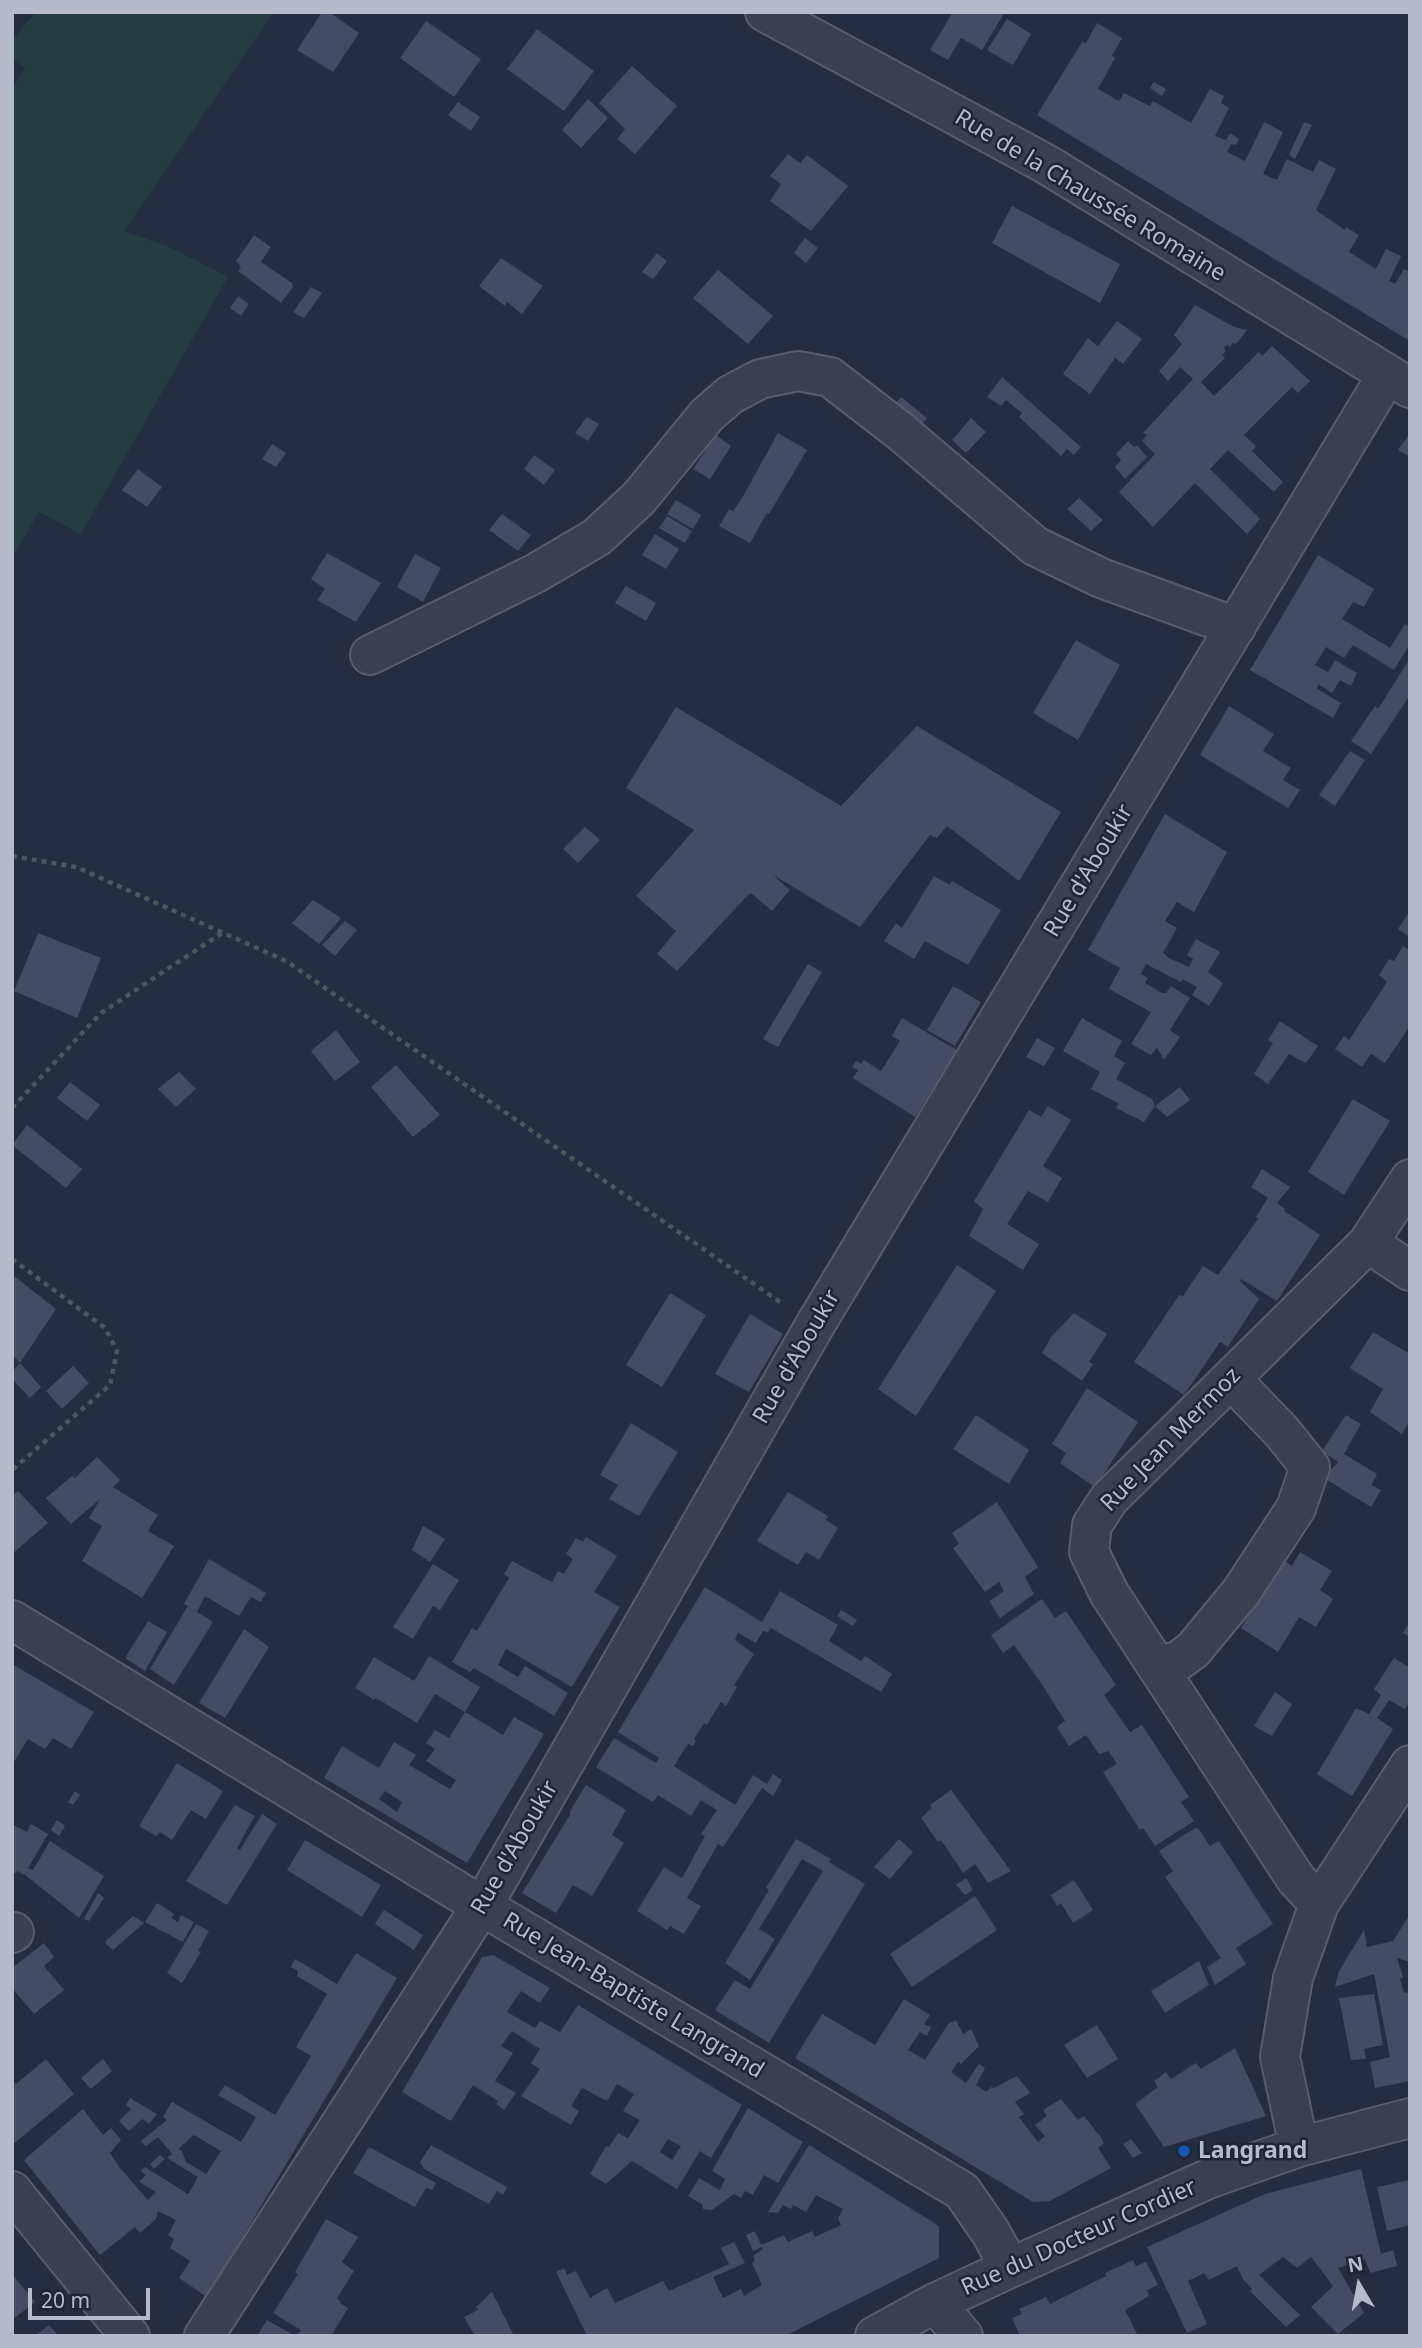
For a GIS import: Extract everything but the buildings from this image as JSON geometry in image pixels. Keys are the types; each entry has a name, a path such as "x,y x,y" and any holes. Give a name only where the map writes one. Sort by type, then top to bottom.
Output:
{"street":[{"name":"Rue de la Chaussée Romaine","path":"765,12 1046,164 1398,382"},
{"path":"370,655 536,573 597,537 639,498 707,415 730,395 760,379 798,371 830,377 900,431 1035,546 1101,578 1236,627"},
{"name":"Rue d'Aboukir","path":"204,2336 482,1906 815,1325 1236,627 1398,382"},
{"name":"Rue Jean Mermoz","path":"1319,1904 1296,1879 1109,1593 1089,1552 1092,1525 1109,1499 1368,1243 1410,1180"},
{"path":"1368,1243 1410,1271"},
{"path":"1158,1666 1178,1661 1193,1650 1241,1592 1296,1508 1310,1468 1282,1432 1231,1379"},
{"name":"Rue Jean-Baptiste Langrand","path":"12,1620 482,1906 962,2191 991,2232 1010,2268"},
{"path":"1299,2147 1280,2057 1293,1978 1319,1904 1410,1765"},
{"name":"Rue du Docteur Cordier","path":"875,2336 935,2303 1208,2179 1299,2147 1410,2118"},
{"path":"12,2191 130,2336"},
{"path":"935,2303 963,2336"}],"path":[{"path":"12,856 76,867 286,961 815,1325"},
{"path":"12,1108 101,1013 222,932"},
{"path":"12,1259 105,1328 117,1351 110,1385 12,1471"}],"green space":[{"path":"36,12 274,12 124,231 167,246 228,277 81,534 39,512 12,558 12,89 25,68 12,59 12,40"}],"place":[{"name":"Langrand","path":"1184,2151"}]}
